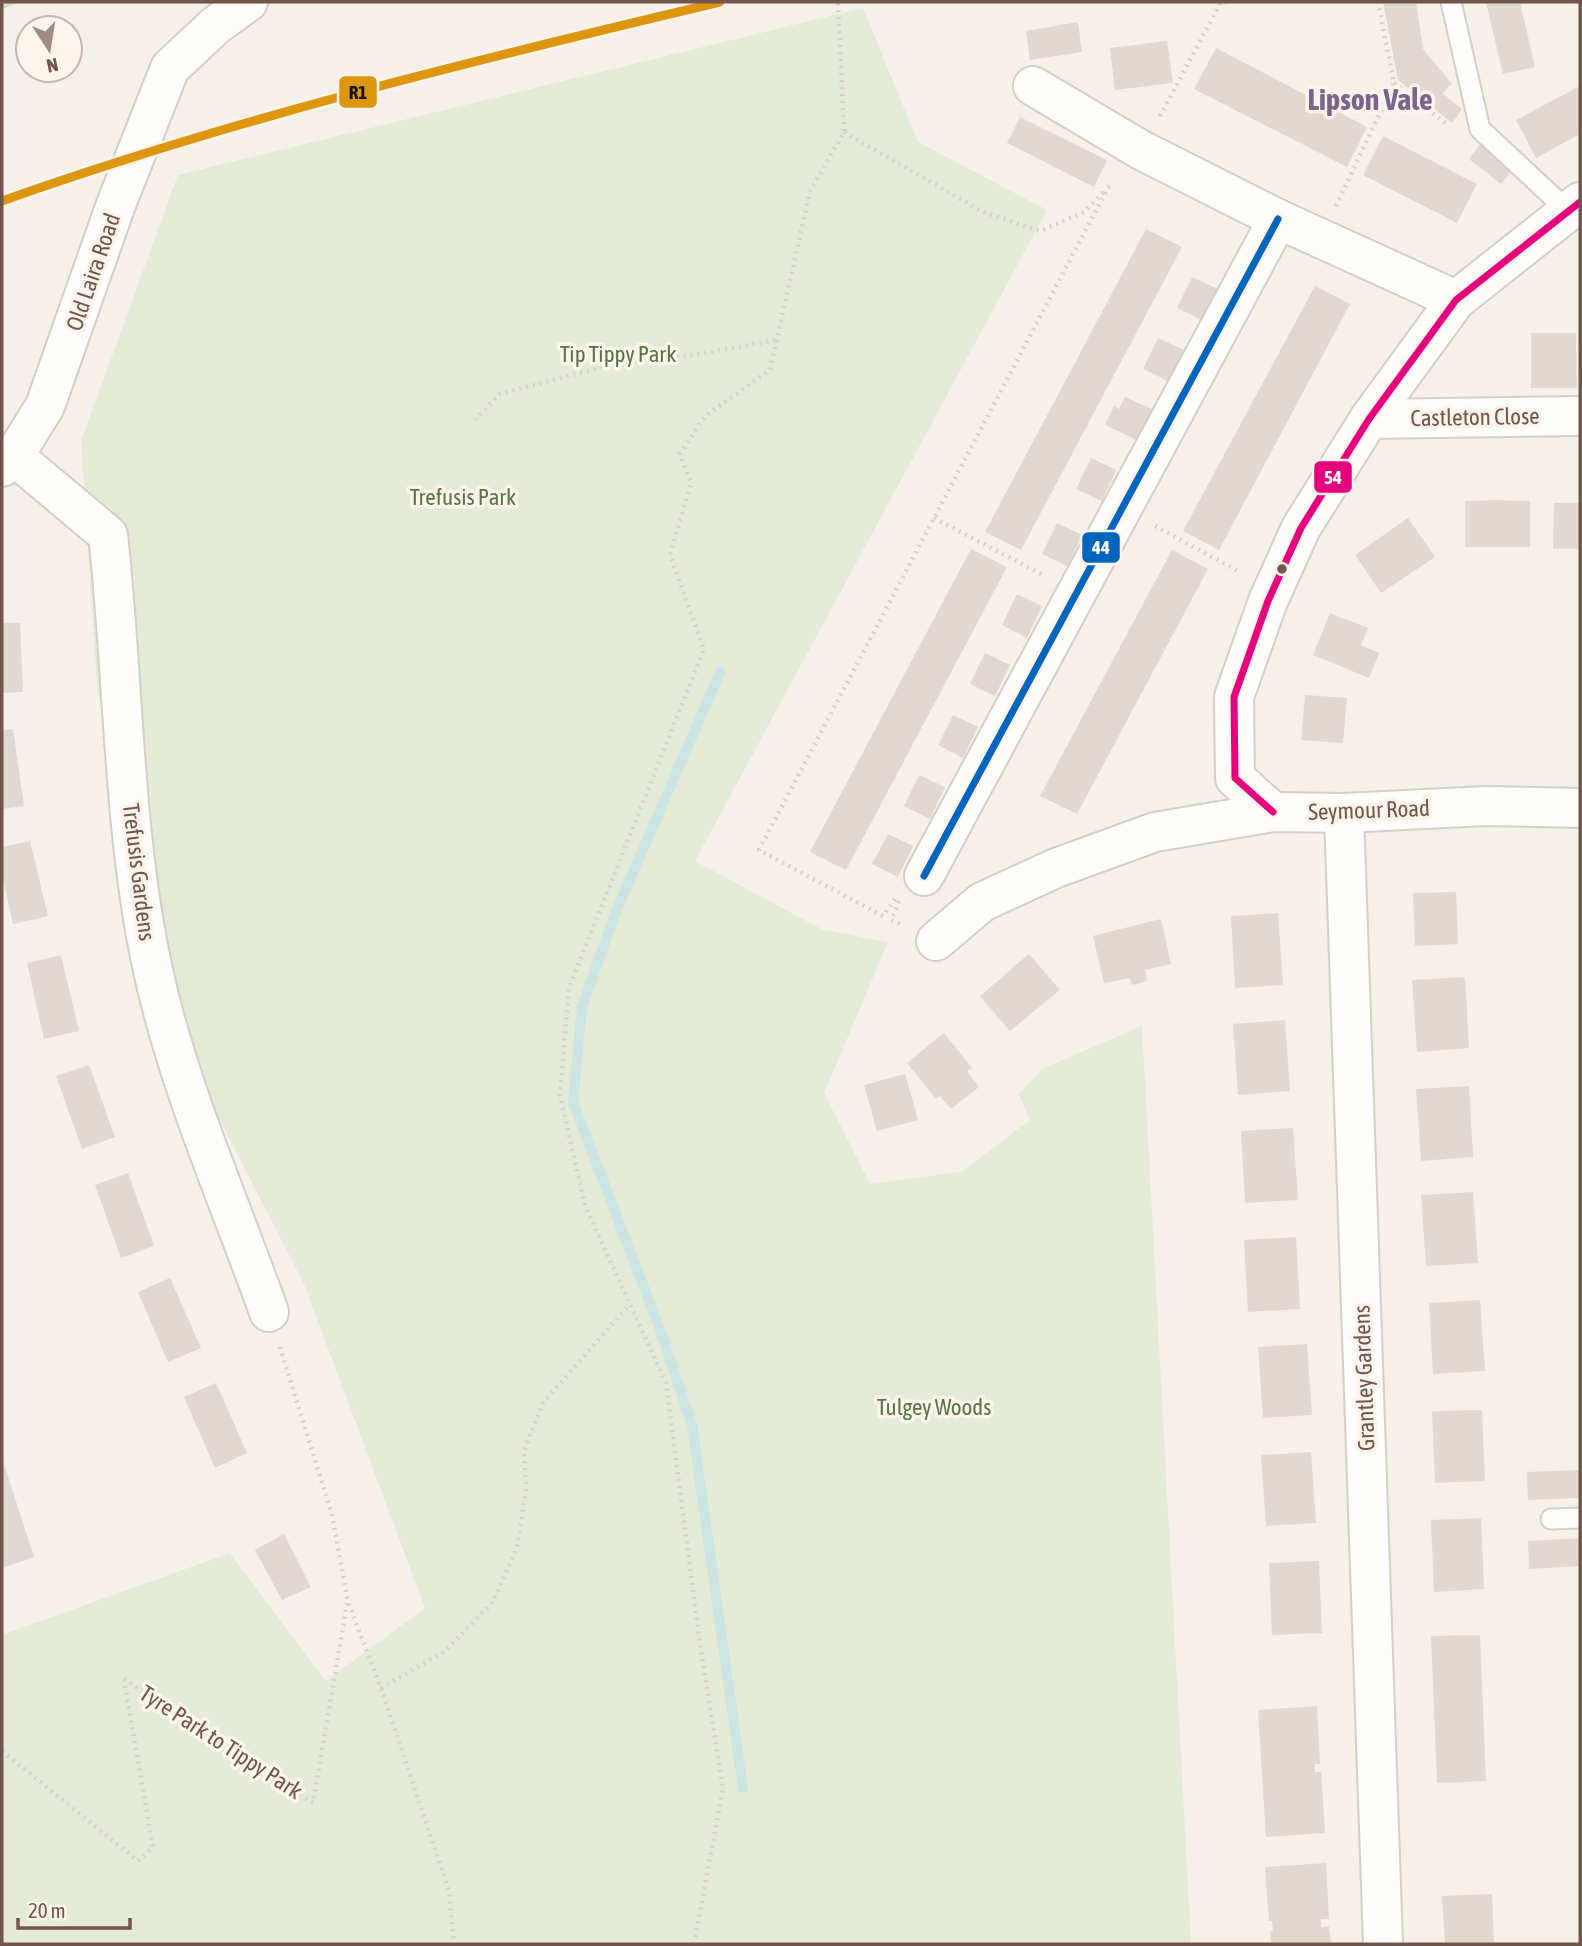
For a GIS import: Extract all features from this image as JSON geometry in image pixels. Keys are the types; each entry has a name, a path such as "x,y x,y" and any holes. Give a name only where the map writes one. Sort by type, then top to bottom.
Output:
{"street":[{"name":"Old Laira Road","path":"8,461 45,406 115,207 170,68 216,25 248,2"},
{"path":"1033,86 1141,150 1278,219 1456,300"},
{"path":"1273,812 1235,778 1234,697 1273,591 1301,528 1370,419 1456,300 1574,206"},
{"path":"924,876 1278,219"},
{"name":"Castleton Close","path":"1370,419 1580,416"},
{"name":"Trefusis Gardens","path":"8,461 108,535 117,611 132,847 151,962 179,1068 269,1312"},
{"name":"Seymour Road","path":"936,941 982,902 1056,868 1155,832 1273,812 1344,813 1486,806 1580,808"},
{"name":"Grantley Gardens","path":"1344,813 1383,1944"}],"lane":[{"path":"1451,2 1480,129 1574,206"},
{"path":"1552,1519 1580,1518"}],"path":[{"path":"694,1944 723,1789 700,1644 666,1383 585,1206 560,1095 569,988 704,649 670,555 691,483 680,454 705,416 770,370 810,191 844,132 838,2"},
{"path":"844,132 983,212 1040,230 1084,212 1141,150 1222,2 1228,2"},
{"path":"1320,238 1394,83 1378,2"},
{"path":"1394,83 1457,132"},
{"path":"883,916 759,850 1110,184"},
{"path":"475,419 500,394 613,364 699,354 777,340"},
{"path":"1124,509 1273,591"},
{"path":"934,518 1077,594"},
{"path":"381,1688 445,1651 492,1603 517,1548 526,1489 524,1450 544,1403 630,1304"},
{"path":"269,1312 332,1515 348,1602 381,1688 449,1891 454,1944"},
{"name":"Tyre Park to Tippy Park","path":"2,1751 138,1861 153,1847 124,1679 313,1803 348,1602"}],"green space":[{"name":"Trefusis Park","path":"863,8 918,142 1047,210 695,861 823,930 888,942 824,1093 870,1184 961,1172 1030,1120 1019,1094 1042,1069 1142,1026 1191,1944 2,1944 2,1635 230,1553 326,1681 425,1608 304,1284 139,962 97,683 81,441 178,175"}],"building":[{"path":"2,2 19,2 3,9"},
{"path":"1383,2 1416,2 1423,49 1452,84 1442,93 1462,109 1452,123 1398,80"},
{"path":"1486,2 1520,2 1535,67 1503,74"},
{"path":"1078,22 1082,52 1030,60 1026,31"},
{"path":"1167,41 1173,83 1115,90 1110,48"},
{"path":"1216,48 1367,127 1347,167 1194,89"},
{"path":"1580,86 1580,134 1536,158 1516,120"},
{"path":"1020,117 1107,160 1094,187 1007,143"},
{"path":"1383,136 1477,184 1457,223 1363,175"},
{"path":"1481,143 1514,167 1501,184 1469,159"},
{"path":"1146,229 1182,247 1021,550 985,532"},
{"path":"1192,277 1218,289 1202,320 1177,308"},
{"path":"1315,286 1350,304 1219,550 1183,531"},
{"path":"1531,333 1576,333 1577,388 1531,388"},
{"path":"1158,338 1184,350 1168,381 1143,369"},
{"path":"1125,397 1152,409 1137,440 1105,425 1114,406 1119,409"},
{"path":"1091,458 1116,470 1102,501 1076,489"},
{"path":"1465,501 1530,501 1530,547 1465,547"},
{"path":"1554,503 1580,503 1580,549 1553,549"},
{"path":"1408,518 1435,557 1381,593 1355,555"},
{"path":"1057,523 1082,535 1067,566 1042,554"},
{"path":"971,549 1007,567 846,870 810,852"},
{"path":"1172,550 1208,569 1077,814 1040,796"},
{"path":"1017,594 1042,606 1027,638 1002,625"},
{"path":"1330,613 1368,628 1361,645 1379,653 1369,678 1313,655"},
{"path":"2,623 20,623 23,692 2,693"},
{"path":"985,653 1010,665 995,696 970,684"},
{"path":"1305,695 1347,698 1343,743 1301,740"},
{"path":"953,715 978,727 963,758 938,745"},
{"path":"13,729 24,806 2,809 2,730"},
{"path":"919,775 945,787 930,819 904,806"},
{"path":"888,834 913,846 898,877 872,864"},
{"path":"30,841 48,916 13,924 2,874 2,847"},
{"path":"1456,892 1458,944 1415,946 1413,893"},
{"path":"1278,913 1283,985 1235,988 1231,916"},
{"path":"1161,919 1171,964 1145,970 1147,980 1141,983 1132,985 1130,978 1104,983 1093,936"},
{"path":"1029,954 1060,990 1010,1031 980,996"},
{"path":"61,955 79,1031 44,1039 27,963"},
{"path":"1465,977 1469,1048 1417,1052 1412,980"},
{"path":"1285,1020 1290,1091 1238,1095 1233,1024"},
{"path":"944,1033 972,1068 967,1071 979,1087 951,1109 940,1096 936,1099 907,1063"},
{"path":"89,1065 115,1137 82,1149 56,1076"},
{"path":"905,1074 918,1120 877,1131 864,1085"},
{"path":"1469,1086 1473,1157 1421,1161 1416,1089"},
{"path":"1293,1128 1298,1200 1245,1203 1241,1131"},
{"path":"128,1173 154,1246 121,1258 95,1185"},
{"path":"1473,1192 1478,1263 1426,1266 1421,1195"},
{"path":"1296,1237 1300,1309 1248,1312 1244,1240"},
{"path":"170,1278 201,1348 168,1362 138,1292"},
{"path":"1480,1300 1485,1371 1433,1374 1429,1303"},
{"path":"1307,1344 1312,1415 1263,1418 1258,1347"},
{"path":"216,1383 247,1453 215,1468 184,1397"},
{"path":"1482,1410 1485,1481 1435,1483 1432,1411"},
{"path":"1311,1452 1316,1523 1266,1526 1261,1455"},
{"path":"2,1458 34,1557 2,1568"},
{"path":"1580,1470 1580,1498 1528,1500 1527,1472"},
{"path":"1481,1518 1484,1589 1434,1592 1431,1520"},
{"path":"284,1534 311,1587 282,1600 255,1550"},
{"path":"1580,1538 1580,1566 1529,1569 1528,1541"},
{"path":"1319,1561 1322,1633 1272,1635 1269,1563"},
{"path":"1480,1635 1486,1781 1437,1783 1431,1636"},
{"path":"1317,1706 1320,1764 1315,1764 1315,1772 1321,1772 1325,1833 1266,1837 1258,1710"},
{"path":"1326,1863 1329,1919 1321,1919 1321,1927 1329,1926 1331,1944 1271,1944 1270,1931 1273,1931 1272,1921 1269,1921 1265,1867"},
{"path":"1492,1894 1494,1944 1445,1944 1442,1896"}],"waterway":[{"path":"720,672 615,914 582,1007 573,1102 661,1332 692,1425 743,1788"}],"transit line":[{"name":"R1","path":"2,201 179,143 358,92 720,2"},
{"name":"54","path":"1273,812 1235,778 1234,697 1268,601 1301,528 1369,419 1456,300 1580,202"},
{"name":"44","path":"924,876 1278,219"}],"district":[{"name":"Lipson Vale","path":"1370,99"}],"park label":[{"name":"Tip Tippy Park","path":"618,354"},
{"name":"Tulgey Woods","path":"934,1407"}]}
